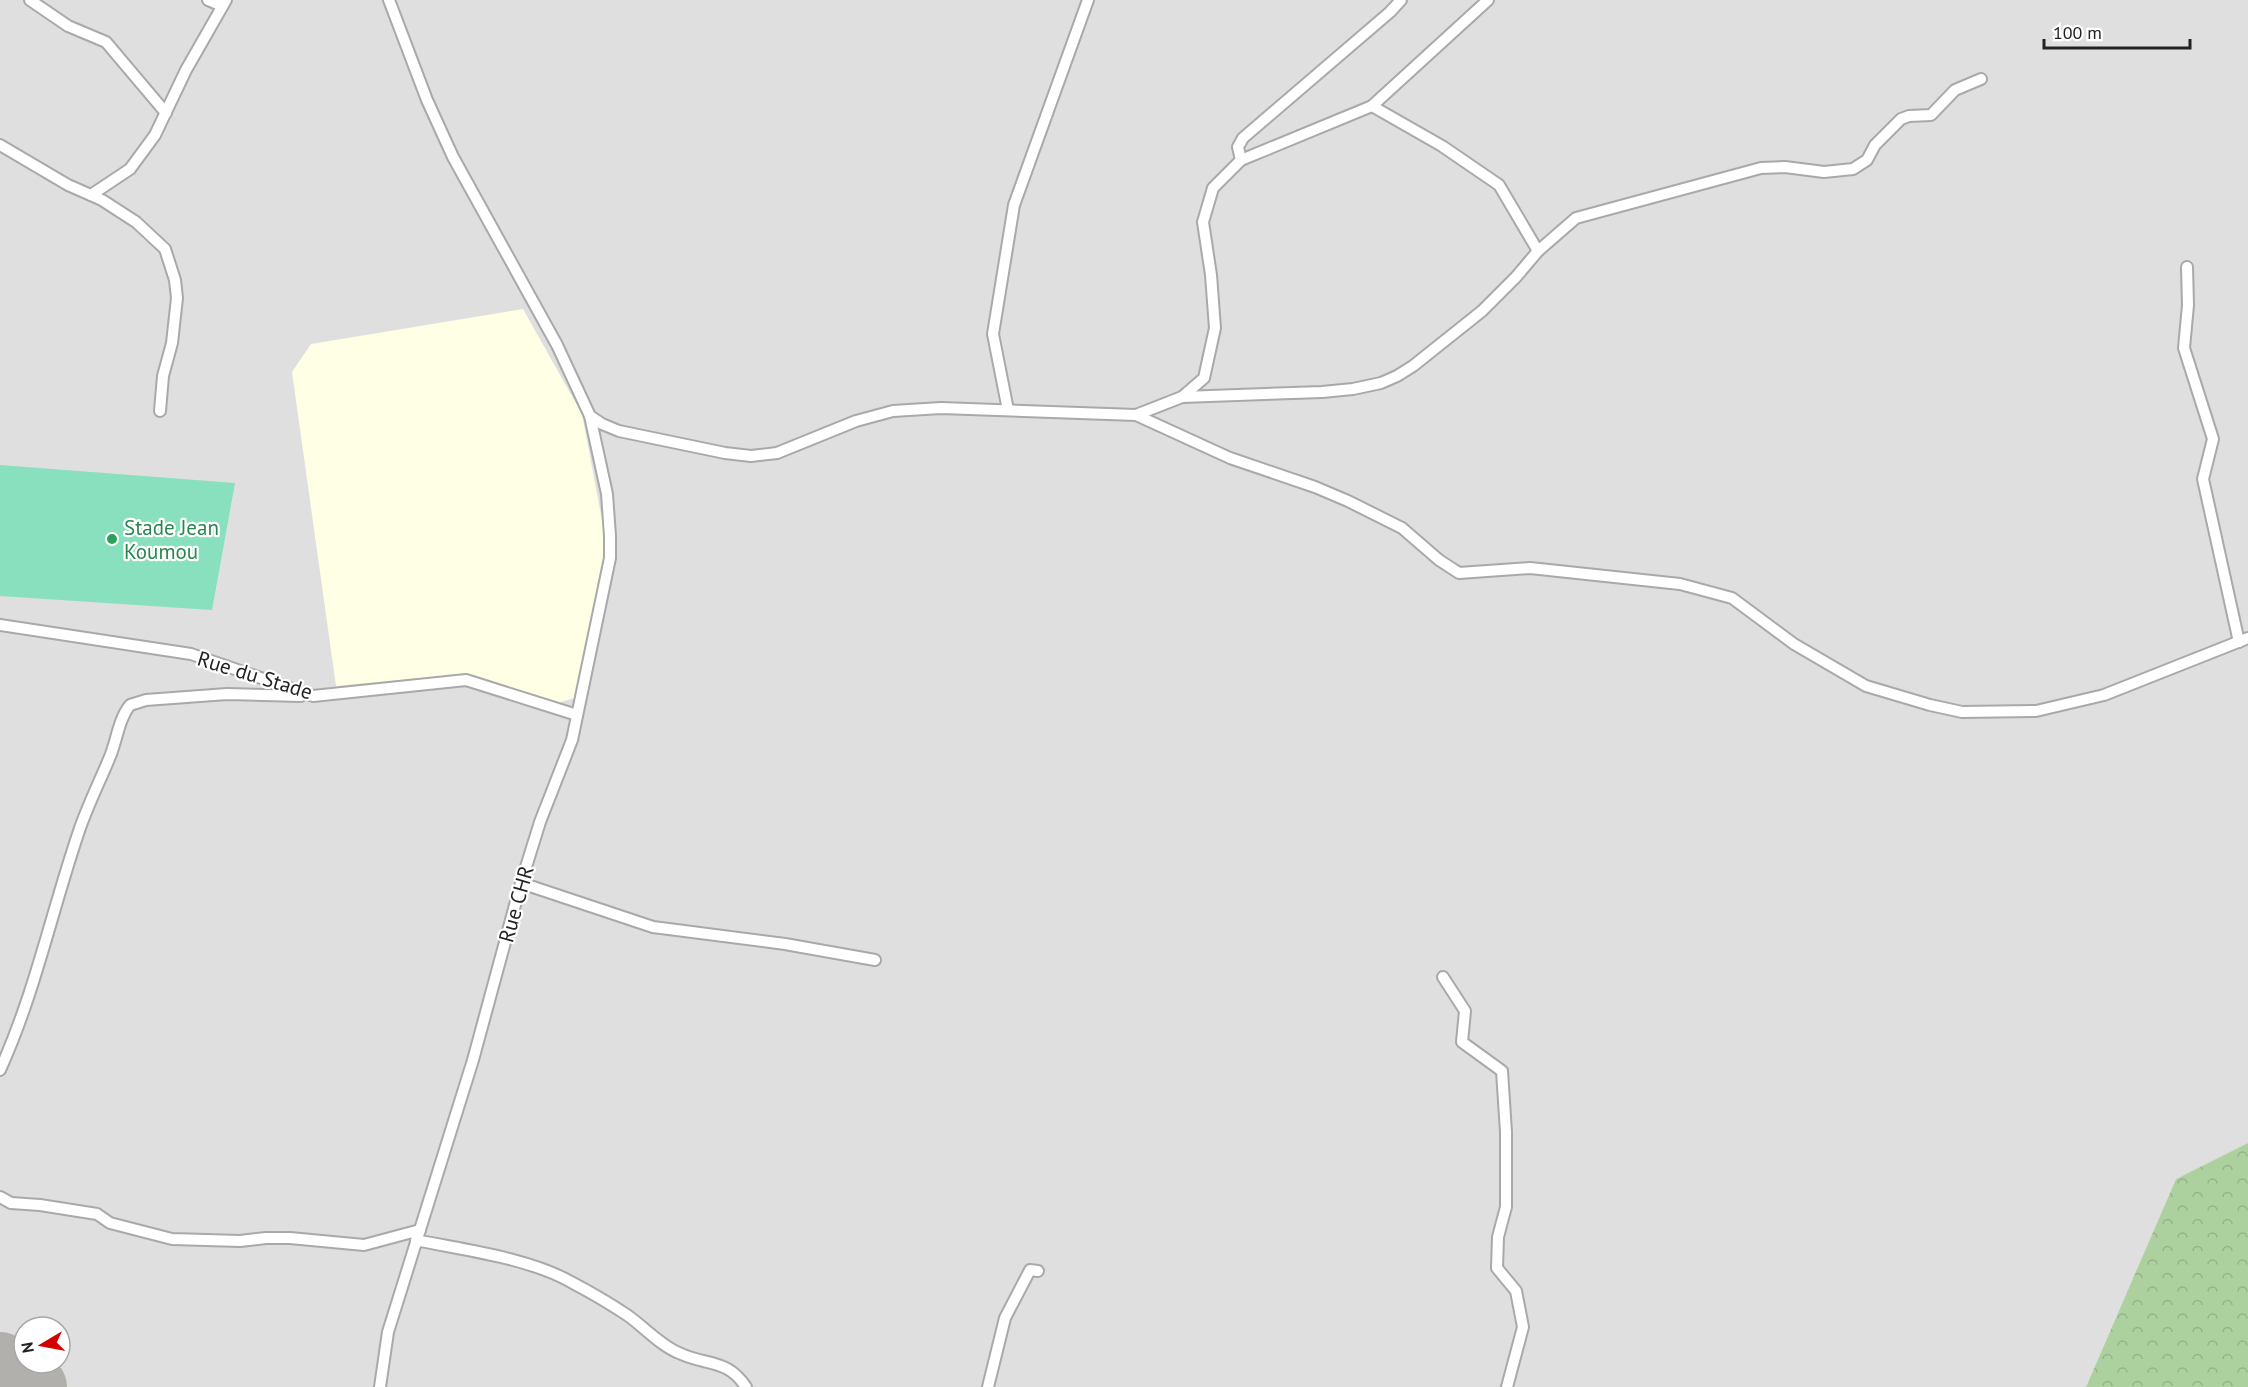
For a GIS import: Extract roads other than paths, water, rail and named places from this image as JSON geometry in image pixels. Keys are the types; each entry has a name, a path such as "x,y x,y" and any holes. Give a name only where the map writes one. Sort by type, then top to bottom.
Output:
{"street":[{"path":"30,0 68,26 105,42 166,113"},
{"path":"102,195 130,170 155,135 186,70 224,3 208,0"},
{"name":"Rue CHR","path":"380,1387 388,1332 473,1060 521,883 540,822 572,740 610,558 607,494 590,417 557,345 453,157 427,100 389,0"},
{"path":"1008,410 993,334 1014,205 1088,0"},
{"path":"1241,160 1238,147 1243,138 1390,12 1401,0"},
{"path":"1182,397 1204,378 1215,328 1211,275 1203,222 1213,188 1241,160 1372,106 1488,0"},
{"path":"1136,415 1182,397 1353,389 1381,383 1413,366 1482,311 1538,251 1576,218 1761,168 1785,167 1824,172 1853,169 1867,160 1875,145 1901,119 1909,116 1931,115 1955,90 1981,79"},
{"path":"1372,106 1442,147 1499,185 1538,251"},
{"path":"0,145 68,185 91,195 102,195 151,234 165,249 169,257 177,298 172,343 163,376 160,411"},
{"path":"590,417 619,431 725,453 751,456 777,453 856,421 893,411 942,408 1136,415 1230,458 1315,487 1348,501 1402,528 1439,560 1459,573 1530,568 1701,589 1732,598 1794,644 1866,686 1962,712 2036,711 2104,695 2244,640 2203,479 2213,439 2184,348 2188,305 2187,267"},
{"name":"Rue du Stade","path":"0,625 191,654 313,696 466,680 577,715"},
{"path":"0,1070 52,921 79,830 115,745 121,720 130,705 146,700 227,694 313,696"},
{"path":"521,883 653,927 784,944 875,960"},
{"path":"1443,977 1465,1011 1462,1042 1502,1071 1506,1132 1506,1207 1498,1237 1497,1268 1516,1291 1523,1327 1512,1385"},
{"path":"0,1197 11,1203 98,1214 110,1223 172,1239 240,1241 290,1238 364,1245 418,1235 536,1268 569,1280 627,1315 678,1353 732,1370 746,1387"},
{"path":"988,1387 1005,1318 1030,1270 1038,1271"}],"place":[{"name":"Stade Jean Koumou","path":"112,539"}]}
